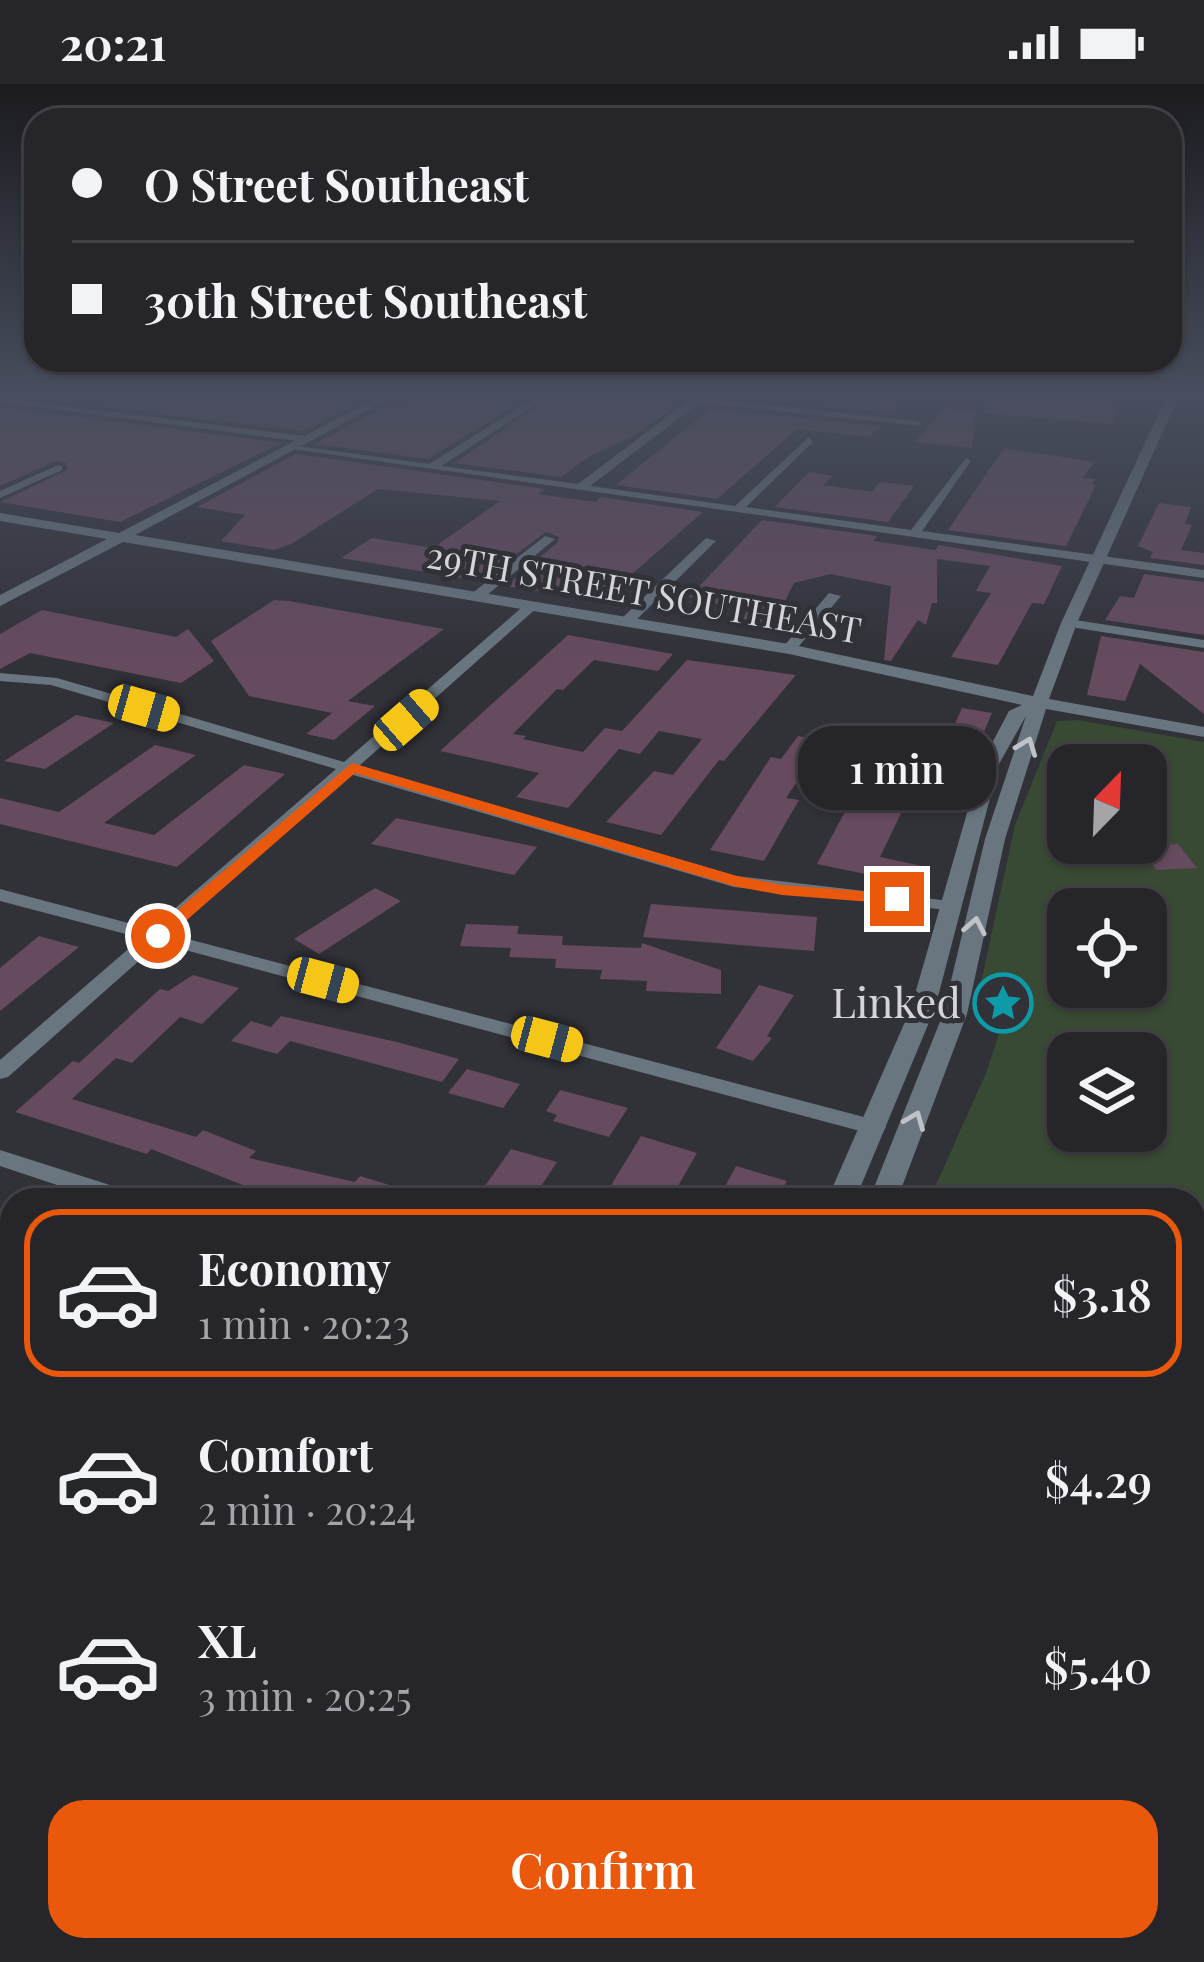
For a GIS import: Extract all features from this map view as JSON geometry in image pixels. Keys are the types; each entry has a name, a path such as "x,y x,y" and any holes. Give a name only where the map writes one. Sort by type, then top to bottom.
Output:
{"street":[{"path":"0,601 218,486"},
{"path":"564,486 1204,574"},
{"path":"737,510 762,486"},
{"path":"913,535 948,486"},
{"path":"888,1188 946,1040 994,839 1039,703 1069,623 1132,486"},
{"name":"29TH STREET SOUTHEAST","path":"0,517 789,649 1039,703 1204,732"},
{"path":"476,597 549,539"},
{"path":"626,622 710,541"},
{"path":"789,649 834,596"},
{"path":"0,1072 532,606"},
{"path":"1069,623 1204,644"},
{"path":"0,677 52,681 734,880 782,890 950,907"},
{"path":"847,1188 923,1008 990,764 1015,715 1039,703"},
{"path":"0,895 875,1127"},
{"path":"0,1158 85,1188"}],"green space":[{"path":"1078,720 1204,742 1204,1188 934,1188 986,1073 1005,1015 977,1001 1015,825 1047,746 1047,864 1167,864 1167,744 1048,744 1057,721"}],"building":[{"path":"34,486 194,486 120,522 0,502"},
{"path":"237,486 521,486 545,489 538,494 595,502 601,497 703,512 601,601 506,586 558,542 559,537 546,532 480,581 341,558 372,538 433,548 500,501 378,489 274,550 221,541 245,515 197,507"},
{"path":"621,486 732,486 717,499"},
{"path":"796,486 872,492 877,486 914,486 888,522 775,507"},
{"path":"978,486 1096,486 1066,546 948,530"},
{"path":"1159,503 1191,507 1185,524 1192,525 1181,550 1204,553 1204,565 1150,558 1153,552 1138,546"},
{"path":"762,520 877,536 873,541 935,550 939,545 1062,566 1044,604 1032,603 998,665 951,657 991,593 976,591 990,566 937,559 937,603 932,603 926,625 918,620 891,661 884,660 891,586 830,574 794,583 773,625 742,621 747,611 689,597"},
{"path":"1144,574 1204,582 1204,635 1105,620 1120,596 1134,598"},
{"path":"274,600 444,629 332,713 249,696 211,641"},
{"path":"42,610 176,637 188,629 214,661 181,683 30,653 0,669 0,634"},
{"path":"568,635 673,654 658,671 594,660 513,734 526,736 523,739 583,752 605,728 622,731 687,660 796,675 724,761 719,760 661,835 606,822 654,771 673,775 702,739 659,731 640,754 619,749 568,808 516,797 539,773 440,751"},
{"path":"1101,636 1204,652 1204,714 1140,664 1125,701 1087,695"},
{"path":"347,701 375,706 334,740 306,734"},
{"path":"962,708 992,713 980,741 969,739 930,808 906,803 880,857 922,866 918,885 817,864 885,737 944,748"},
{"path":"76,715 114,723 45,769 4,761"},
{"path":"798,736 825,741 786,798 799,800 764,861 710,850 771,757 781,759"},
{"path":"155,745 196,755 104,823 154,835 244,765 285,774 177,867 0,824 0,798 59,812"},
{"path":"396,818 537,847 514,875 371,844"},
{"path":"1178,844 1197,868 1156,870 1152,864 1167,864 1167,845"},
{"path":"375,888 401,901 319,954 294,939"},
{"path":"651,904 817,917 814,951 643,937"},
{"path":"466,924 519,926 517,934 563,936 562,945 641,948 642,943 721,970 721,994 646,991 647,981 600,979 602,970 555,968 556,959 509,957 511,948 460,946"},
{"path":"39,936 79,947 0,1011 0,968"},
{"path":"193,975 239,988 202,1024 180,1017 132,1063 116,1058 72,1099 196,1137 203,1130 256,1151 249,1158 355,1182 360,1176 399,1188 252,1188 151,1149 147,1154 15,1112 73,1061 79,1063 160,989 168,991"},
{"path":"759,985 794,995 767,1036 772,1038 753,1061 716,1048"},
{"path":"281,1016 459,1059 442,1082 290,1041 277,1054 231,1041 251,1021 271,1027"},
{"path":"467,1069 520,1084 503,1108 448,1093"},
{"path":"560,1090 628,1108 609,1137 553,1121 557,1115 546,1111"},
{"path":"641,1136 697,1153 677,1188 609,1188"},
{"path":"511,1149 557,1162 540,1188 483,1188"},
{"path":"736,1166 787,1181 784,1188 724,1188"}],"place":[{"name":"Linked","path":"1003,1003"}],"route":[{"path":"158,936 352,767 734,880 782,890 897,899"}]}
